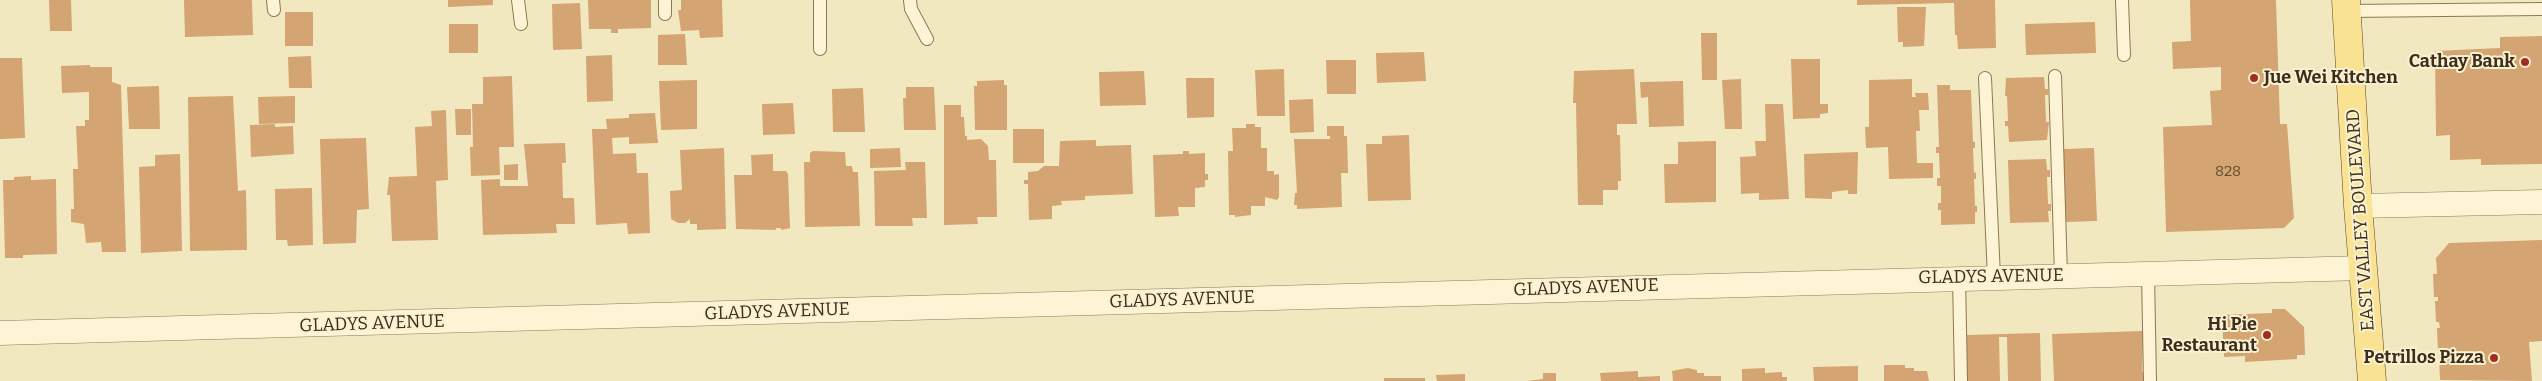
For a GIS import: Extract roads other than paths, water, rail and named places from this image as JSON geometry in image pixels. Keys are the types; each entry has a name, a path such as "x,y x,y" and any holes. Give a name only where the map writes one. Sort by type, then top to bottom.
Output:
{"main road":[{"name":"EAST VALLEY BOULEVARD","path":"2346,5 2358,206 2372,381"}],"street":[{"path":"2358,206 2542,202"},
{"name":"GLADYS AVENUE","path":"0,334 1958,277 2363,268"}],"lane":[{"path":"518,0 521,24"},
{"path":"665,0 665,14"},
{"path":"820,0 820,49"},
{"path":"910,0 911,9 927,39"},
{"path":"2122,0 2124,55"},
{"path":"2346,5 2542,9"},
{"path":"2055,76 2061,276"},
{"path":"1985,78 1994,277"},
{"path":"2148,273 2150,381"},
{"path":"1958,277 1961,381"}],"place":[{"name":"Cathay Bank","path":"2525,62"},
{"name":"Jue Wei Kitchen","path":"2254,78"},
{"name":"Hi Pie Restaurant","path":"2267,335"},
{"name":"Petrillos Pizza","path":"2494,358"}]}
